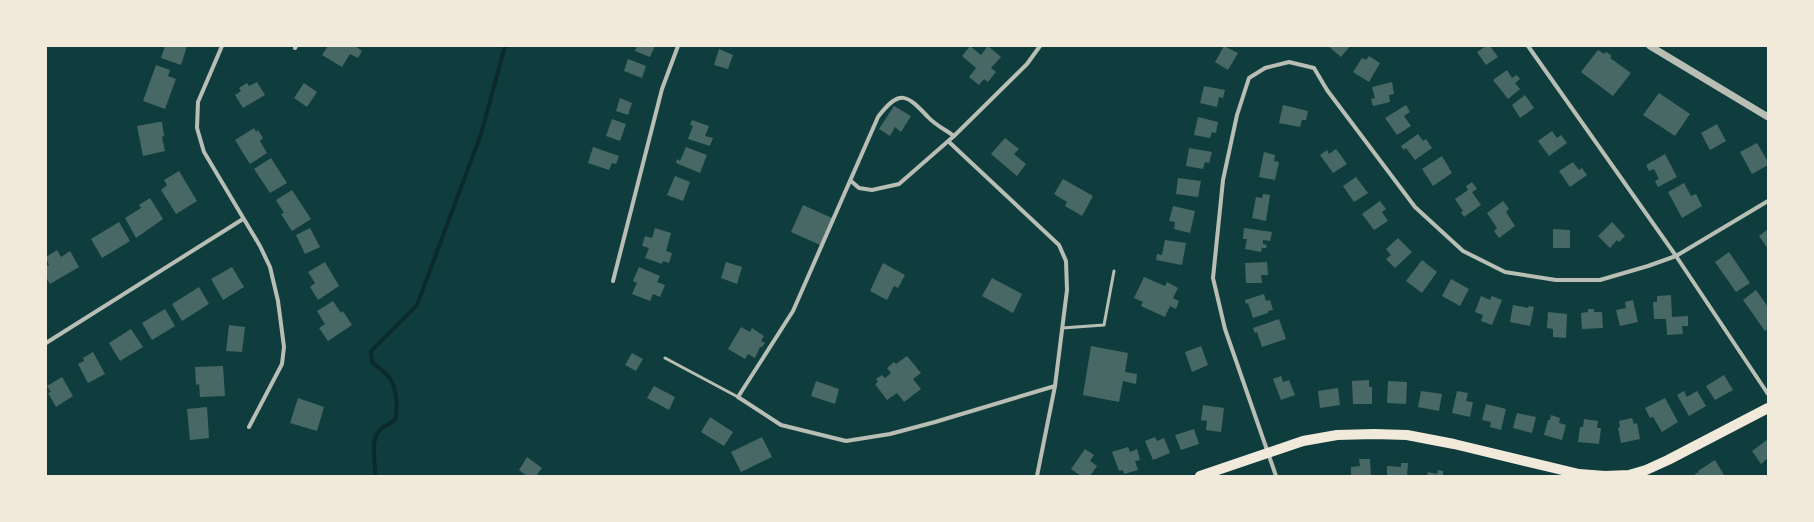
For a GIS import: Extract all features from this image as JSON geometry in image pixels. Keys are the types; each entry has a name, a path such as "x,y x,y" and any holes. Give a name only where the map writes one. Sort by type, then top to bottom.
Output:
{"main road":[{"path":"1200,476 1302,441 1337,435 1380,434 1407,436 1454,444 1579,474 1605,476 1629,475 1646,470 1668,460 1768,408"}],"street":[{"path":"222,46 198,102 197,128 204,152 260,246 270,266 278,301 284,347 282,364 249,427"},
{"path":"613,281 662,89 678,46"},
{"path":"851,181 859,188 872,190 899,184 954,136 1027,64 1040,46"},
{"path":"1528,46 1676,256 1768,394"},
{"path":"1650,46 1768,117"},
{"path":"1276,476 1225,329 1213,278 1223,180 1237,115 1249,78 1265,68 1289,62 1314,68 1327,90 1415,207 1463,251 1506,272 1556,280 1600,280 1676,256 1768,201"},
{"path":"954,136 929,118 919,106 909,98 902,98 888,104 878,117 793,311 738,397 781,425 846,441 890,434 1055,386"},
{"path":"948,141 1059,245 1066,261 1067,290 1055,386 1037,476"},
{"path":"46,343 243,219"}],"lane":[{"path":"1062,328 1104,325 1114,271"},
{"path":"665,358 738,397"}],"building":[{"path":"165,46 187,46 181,65 161,58"},
{"path":"328,46 355,46 362,51 358,58 350,54 342,67 322,55"},
{"path":"637,46 655,46 650,57 635,51"},
{"path":"970,46 981,55 988,46 1001,57 991,68 996,72 988,82 984,79 979,85 969,77 976,68 962,56"},
{"path":"1224,46 1238,53 1228,70 1215,62"},
{"path":"1328,46 1350,46 1341,57"},
{"path":"1486,46 1490,46 1498,57 1486,65 1477,52"},
{"path":"719,49 733,55 728,69 714,65"},
{"path":"1598,50 1604,54 1606,52 1612,56 1610,58 1631,73 1613,96 1581,72"},
{"path":"1369,56 1380,63 1369,82 1353,72 1362,58 1366,60"},
{"path":"628,59 646,66 642,78 624,71"},
{"path":"156,65 170,70 168,76 176,79 165,109 143,101"},
{"path":"1507,70 1512,78 1517,75 1520,79 1515,83 1520,89 1508,99 1493,80"},
{"path":"257,82 265,95 243,108 235,95 241,91 239,88 247,83 249,86"},
{"path":"1392,82 1394,94 1389,95 1390,102 1373,106 1371,99 1375,98 1372,87"},
{"path":"304,83 317,92 307,107 294,98"},
{"path":"1204,86 1225,90 1223,98 1219,97 1217,107 1200,103"},
{"path":"1659,93 1690,114 1675,136 1643,115"},
{"path":"1525,95 1534,108 1520,118 1512,105"},
{"path":"620,98 632,103 628,115 616,111"},
{"path":"1283,105 1308,111 1306,120 1302,120 1300,127 1279,123"},
{"path":"1406,105 1410,112 1404,116 1411,126 1397,135 1385,118"},
{"path":"894,106 911,116 901,132 895,127 890,136 879,129"},
{"path":"1198,117 1218,122 1216,133 1212,132 1210,138 1194,135"},
{"path":"612,119 626,124 620,141 606,136"},
{"path":"692,120 709,126 705,136 713,138 710,146 688,139 693,126 690,125"},
{"path":"162,122 164,136 162,137 165,151 143,156 137,126"},
{"path":"1717,124 1726,141 1710,150 1701,133"},
{"path":"254,128 256,132 258,130 263,138 260,141 267,153 250,164 235,140"},
{"path":"1552,131 1557,138 1561,135 1567,143 1549,156 1538,141"},
{"path":"1418,134 1423,141 1426,139 1432,148 1415,160 1406,148 1404,150 1401,146"},
{"path":"1005,138 1019,149 1014,154 1026,164 1017,176 991,154"},
{"path":"1757,143 1768,162 1768,165 1752,174 1740,152"},
{"path":"593,147 619,156 616,164 612,163 609,170 588,163"},
{"path":"686,147 707,155 700,173 676,163 677,159 680,161"},
{"path":"1189,148 1212,152 1209,163 1205,162 1203,169 1186,166"},
{"path":"1336,149 1347,164 1333,173 1320,155 1327,150 1329,154"},
{"path":"1264,152 1275,155 1274,161 1279,162 1275,180 1259,177"},
{"path":"1665,154 1677,177 1658,187 1655,181 1659,179 1654,169 1649,171 1646,165"},
{"path":"1442,156 1452,173 1433,186 1422,169"},
{"path":"271,158 287,183 270,193 254,169"},
{"path":"1573,162 1579,170 1582,168 1587,175 1570,187 1559,171"},
{"path":"179,171 197,201 176,214 161,190 167,185 164,180"},
{"path":"675,176 690,182 683,201 667,195"},
{"path":"1356,177 1368,193 1354,202 1343,186"},
{"path":"1178,178 1201,181 1198,197 1176,194"},
{"path":"1063,179 1093,196 1082,216 1065,206 1067,202 1054,194"},
{"path":"1472,182 1477,189 1472,192 1481,205 1464,217 1461,212 1463,211 1455,199 1468,190 1466,186"},
{"path":"1684,183 1691,196 1696,194 1702,206 1682,218 1668,192"},
{"path":"292,190 311,219 292,231 281,214 284,213 276,200"},
{"path":"1263,194 1270,195 1266,221 1252,218 1256,197 1262,198"},
{"path":"150,198 163,219 136,238 125,218 141,208 139,205"},
{"path":"1380,201 1386,209 1382,212 1388,221 1374,230 1362,214"},
{"path":"1503,201 1509,209 1506,212 1515,226 1499,238 1494,231 1497,228 1487,213"},
{"path":"803,205 832,218 820,245 791,232"},
{"path":"1173,206 1195,211 1190,233 1174,229 1175,222 1169,221"},
{"path":"119,222 130,241 102,258 91,239"},
{"path":"1612,222 1625,236 1619,242 1617,240 1610,248 1598,236"},
{"path":"310,228 320,247 305,254 296,235"},
{"path":"655,228 671,233 666,251 672,253 669,263 663,261 662,264 645,258 649,248 642,246 645,236 652,238"},
{"path":"1244,228 1272,232 1270,241 1263,240 1263,244 1267,245 1266,248 1262,248 1261,252 1245,249 1247,239 1243,239"},
{"path":"1553,229 1570,230 1570,248 1553,248"},
{"path":"1768,229 1768,249 1759,236"},
{"path":"1398,238 1412,252 1395,268 1386,259 1391,255 1386,249"},
{"path":"1165,240 1186,243 1182,265 1156,260 1157,254 1162,255"},
{"path":"57,250 61,257 70,251 79,267 50,284 46,277 46,266 49,265 46,257"},
{"path":"1729,252 1750,283 1736,292 1715,262"},
{"path":"1422,260 1437,272 1422,293 1406,281"},
{"path":"325,262 339,286 318,300 310,287 315,283 308,272"},
{"path":"726,262 742,267 737,284 721,278"},
{"path":"1267,262 1268,275 1261,275 1262,283 1246,283 1245,263"},
{"path":"883,263 905,275 898,288 894,286 887,300 870,291"},
{"path":"232,267 244,287 223,300 211,279"},
{"path":"639,267 660,276 657,282 665,285 660,297 653,294 650,301 632,294 637,283 633,281"},
{"path":"1144,277 1165,286 1167,282 1178,288 1173,298 1179,301 1176,309 1170,306 1165,317 1141,306 1143,302 1134,298"},
{"path":"992,278 1022,294 1013,313 982,296"},
{"path":"1451,279 1469,289 1460,306 1442,296"},
{"path":"199,287 209,304 182,321 172,304"},
{"path":"1756,290 1768,307 1768,329 1765,331 1743,300"},
{"path":"1264,294 1266,301 1270,300 1273,310 1253,318 1248,303 1246,304 1245,300"},
{"path":"1671,295 1672,317 1688,316 1688,326 1682,326 1683,334 1667,335 1666,319 1654,319 1653,302 1657,302 1657,296"},
{"path":"1481,296 1490,300 1492,296 1502,300 1492,325 1481,321 1483,315 1475,312"},
{"path":"1633,300 1638,322 1620,326 1616,310 1626,308 1625,302"},
{"path":"333,301 341,313 343,311 352,325 328,341 319,328 325,324 317,311"},
{"path":"1513,305 1528,308 1529,306 1534,307 1530,326 1510,322"},
{"path":"165,309 175,326 152,340 142,323"},
{"path":"1588,309 1594,309 1594,312 1602,312 1603,328 1582,329 1581,313 1588,312"},
{"path":"1548,312 1567,314 1566,338 1553,337 1553,329 1547,328"},
{"path":"1279,319 1286,339 1262,347 1257,332 1255,333 1253,328"},
{"path":"229,325 245,327 242,352 226,351"},
{"path":"741,327 750,332 752,328 764,336 761,341 765,343 762,347 760,347 755,358 748,354 745,359 728,349"},
{"path":"131,329 143,347 120,361 109,343"},
{"path":"1091,346 1128,353 1125,372 1137,374 1136,384 1123,381 1119,402 1083,395"},
{"path":"1201,346 1208,365 1192,372 1185,352"},
{"path":"93,352 105,374 88,383 78,364 84,361 83,358"},
{"path":"632,353 643,359 636,371 625,365"},
{"path":"907,356 921,373 913,379 921,389 904,402 897,393 887,400 875,384 878,382 876,379 882,375 885,378 891,373 887,368 894,362 896,364"},
{"path":"223,366 225,396 200,397 199,384 196,385 195,367"},
{"path":"1724,375 1733,390 1715,400 1706,386"},
{"path":"1281,376 1283,382 1289,380 1295,395 1281,400 1273,379"},
{"path":"62,377 73,396 56,407 48,393 51,392 47,386"},
{"path":"1369,380 1369,387 1372,387 1372,404 1353,404 1352,381"},
{"path":"816,381 839,389 835,404 811,396"},
{"path":"1388,381 1407,382 1406,404 1387,403"},
{"path":"654,386 675,397 669,410 647,398"},
{"path":"1338,388 1340,405 1320,408 1318,391"},
{"path":"1421,391 1442,394 1439,411 1418,407"},
{"path":"1457,391 1468,393 1466,401 1473,402 1470,417 1452,413"},
{"path":"1684,391 1687,397 1697,391 1706,406 1689,416 1677,395"},
{"path":"298,398 324,407 317,431 290,423"},
{"path":"1665,398 1678,422 1662,432 1653,417 1650,418 1645,408"},
{"path":"1486,404 1506,409 1501,430 1490,427 1491,422 1482,420"},
{"path":"1203,405 1224,408 1221,432 1206,430 1207,421 1201,420"},
{"path":"207,407 209,438 190,440 187,409"},
{"path":"1517,413 1536,417 1532,433 1513,428"},
{"path":"1551,415 1560,418 1559,423 1566,425 1562,440 1544,435"},
{"path":"710,417 733,432 724,446 701,432"},
{"path":"1632,418 1634,424 1637,423 1640,439 1621,443 1618,428 1620,427 1619,421"},
{"path":"1584,419 1598,421 1597,428 1601,428 1599,444 1578,442 1580,427 1583,427"},
{"path":"1194,429 1199,444 1181,450 1175,435"},
{"path":"762,437 772,457 741,472 731,452"},
{"path":"1155,437 1157,441 1164,438 1170,453 1153,460 1145,441"},
{"path":"1768,439 1768,458 1761,464 1752,451"},
{"path":"1128,447 1130,452 1137,449 1140,460 1135,461 1138,470 1124,474 1123,470 1119,471 1112,452"},
{"path":"1085,449 1094,455 1090,461 1097,466 1090,476 1081,476 1071,469"},
{"path":"527,457 542,468 536,476 527,476 519,470"},
{"path":"1359,459 1370,459 1371,476 1351,476 1351,467 1360,466"},
{"path":"1715,460 1724,475 1696,476 1695,474 1699,472 1698,471"},
{"path":"1401,463 1408,463 1407,476 1387,476 1387,466 1401,467"},
{"path":"1438,470 1443,471 1443,475 1446,476 1427,476 1428,472 1437,474"}],"waterway":[{"path":"375,476 375,439 377,433 381,429 395,420 397,404 392,381 372,362 371,351 417,305 481,134 505,46"}]}
